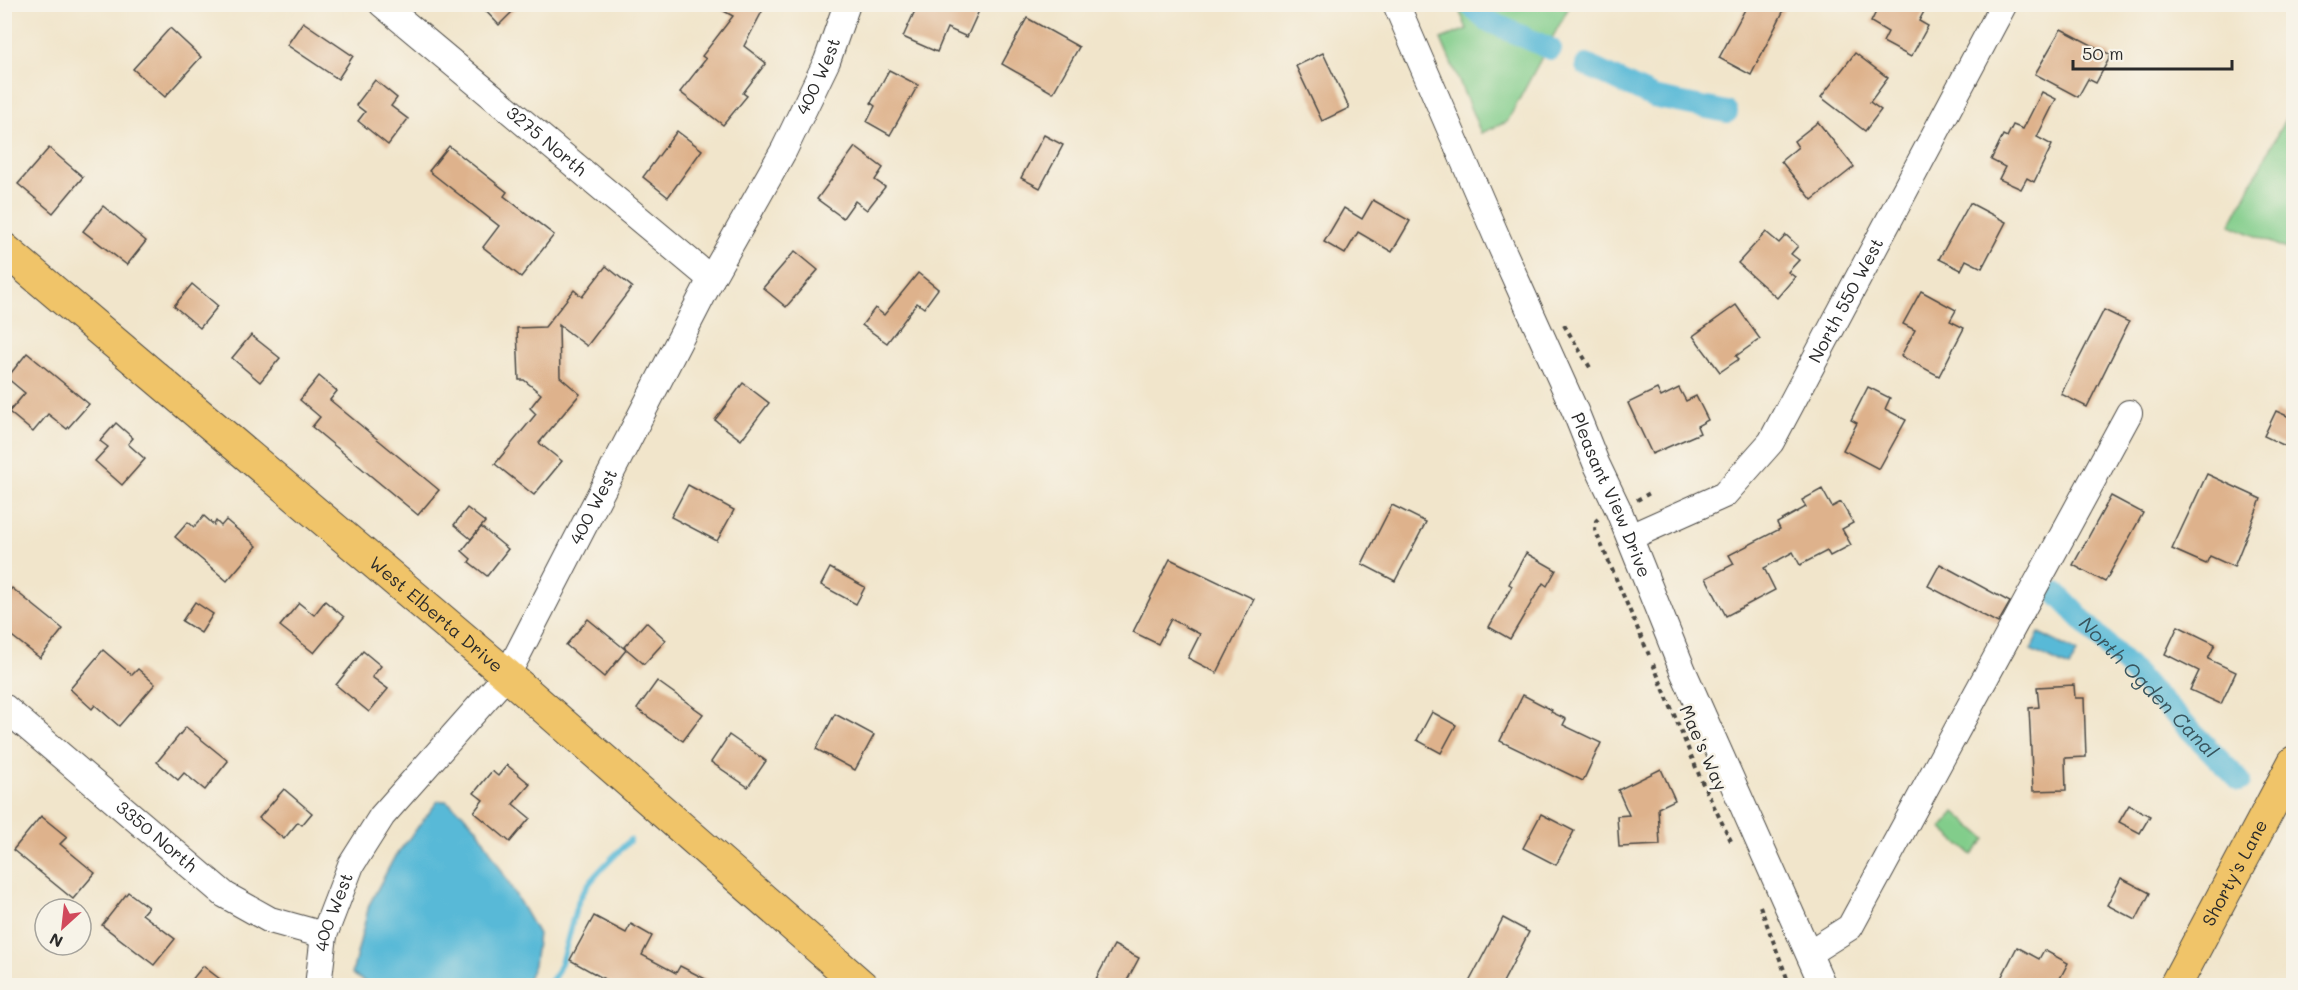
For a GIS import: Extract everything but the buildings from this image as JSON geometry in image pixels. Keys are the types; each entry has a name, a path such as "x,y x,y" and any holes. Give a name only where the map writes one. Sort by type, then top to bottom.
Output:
{"main road":[{"name":"West Elberta Drive","path":"4,249 507,675 862,986"},
{"name":"Shorty's Lane","path":"2175,986 2294,762"}],"street":[{"name":"400 West","path":"318,986 324,935 351,865 382,816 507,675 711,279 784,150 827,61 847,4"},
{"name":"Pleasant View Drive","path":"1396,4 1493,230 1630,537 1683,671 1823,986"},
{"name":"North 550 West","path":"1630,537 1724,495 1772,442 2004,4"},
{"name":"3275 North","path":"390,7 711,279"},
{"path":"1809,952 1850,927 2129,413"},
{"name":"3350 North","path":"4,708 225,895 270,920 324,935"}],"path":[{"path":"1576,345 1591,369"},
{"name":"Mae's Way","path":"1596,520 1595,530 1702,782 1735,850"},
{"path":"1758,901 1791,986"}],"green space":[{"path":"1457,5 1570,5 1507,122 1481,133 1441,39 1467,29"},
{"path":"2293,104 2293,252 2230,225"},
{"path":"1955,812 1986,839 1972,855 1941,828"}],"water":[{"path":"2039,633 2077,652 2069,668 2031,650"},
{"path":"438,801 446,801 477,828 538,934 534,965 525,985 370,985 352,974 369,905 394,858"}],"waterway":[{"name":"North Ogden Canal","path":"1469,4 1486,20 1551,49"},
{"name":"North Ogden Canal","path":"1586,65 1653,97 1727,112"},
{"name":"North Ogden Canal","path":"2056,593 2240,781"},
{"path":"546,986 553,980 558,970 579,900 589,883 630,840"}]}
